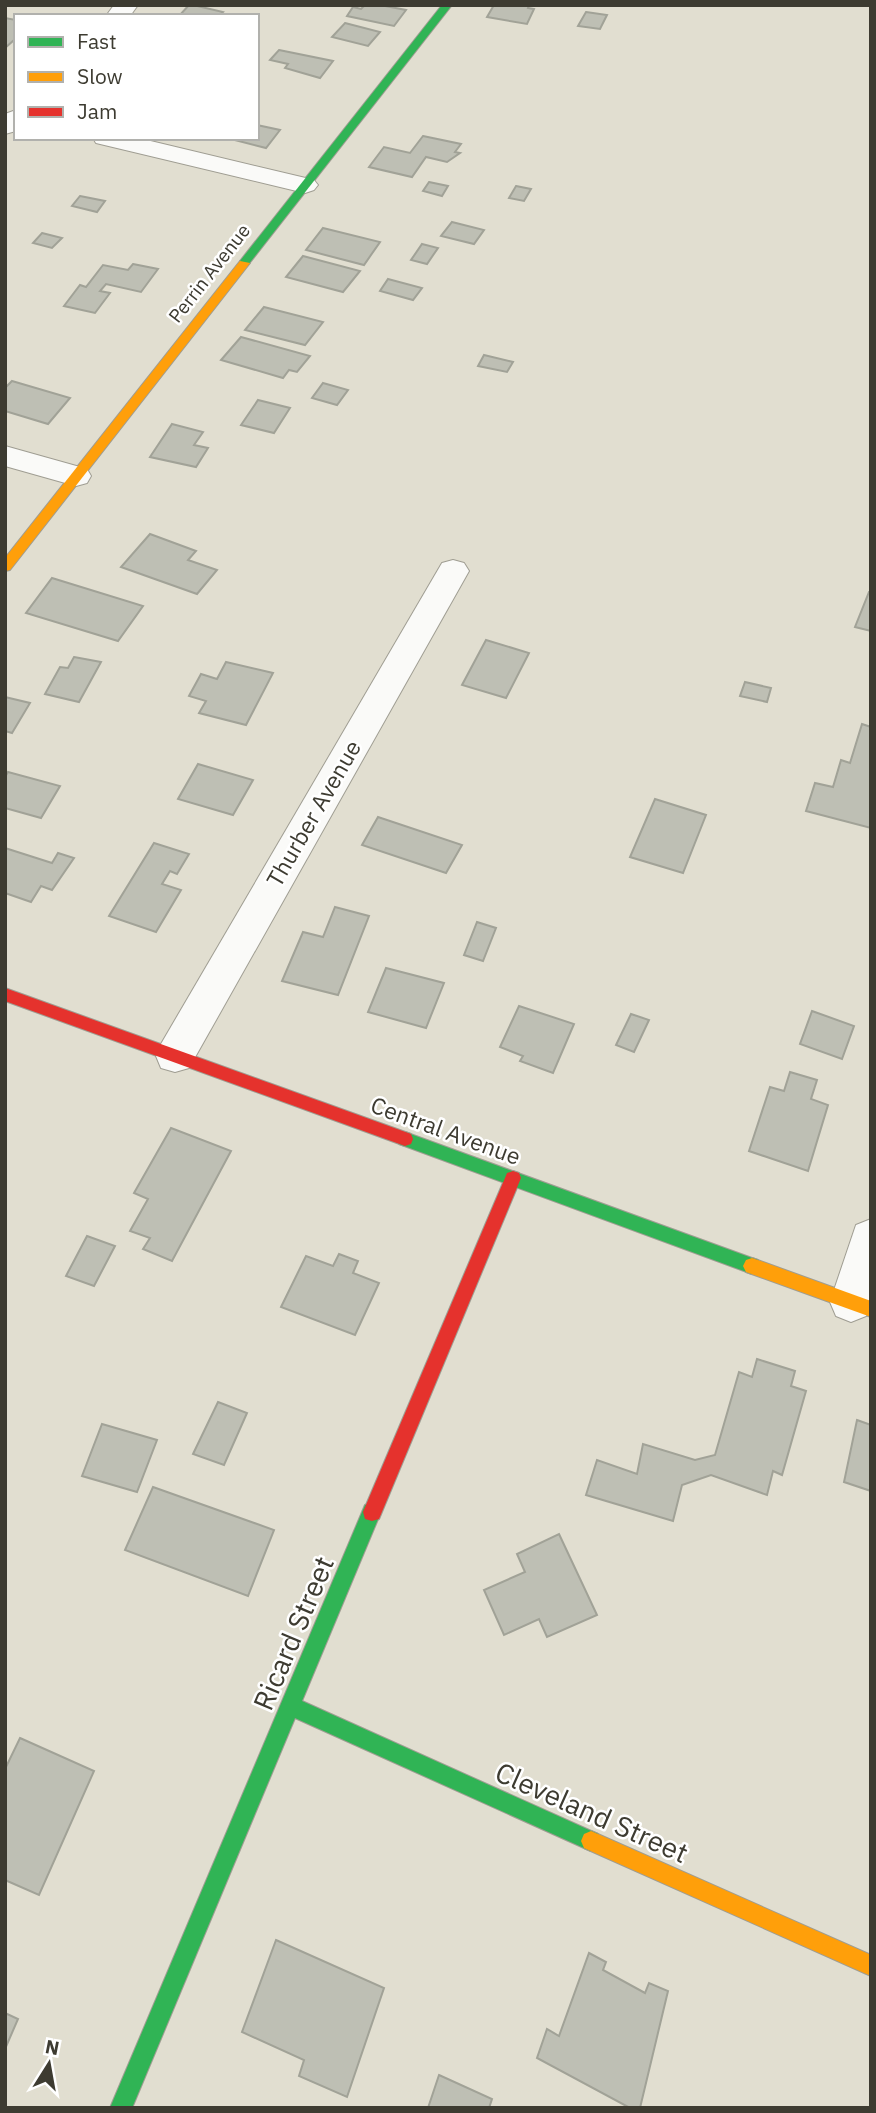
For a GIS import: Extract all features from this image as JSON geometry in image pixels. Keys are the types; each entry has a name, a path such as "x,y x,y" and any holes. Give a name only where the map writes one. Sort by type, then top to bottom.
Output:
{"street":[{"name":"Perrin Avenue","path":"5,567 446,5"},
{"path":"113,140 304,186"},
{"path":"5,456 76,476"},
{"name":"Thurber Avenue","path":"175,1056 453,571"},
{"name":"Central Avenue","path":"9,1002 175,1056 861,1306"},
{"name":"Ricard Street","path":"121,2108 513,1178"},
{"path":"861,1306 871,1238"},
{"name":"Cleveland Street","path":"291,1706 871,1966"}],"building":[{"path":"189,5 223,12 221,14 181,14"},
{"path":"365,5 406,10 394,26 347,16 353,7 361,9"},
{"path":"494,5 529,5 528,8 534,9 527,24 487,17"},
{"path":"586,12 607,15 600,29 578,26"},
{"path":"5,18 14,20 14,41 5,48"},
{"path":"345,23 380,32 368,46 332,37"},
{"path":"279,50 333,61 320,78 285,68 288,64 270,60"},
{"path":"259,125 280,130 266,148 235,140 259,140"},
{"path":"423,136 461,144 455,152 460,153 447,162 426,157 412,177 369,167 384,147 410,153"},
{"path":"429,182 448,186 442,196 423,191"},
{"path":"516,186 531,189 524,201 509,198"},
{"path":"80,196 105,201 97,212 72,206"},
{"path":"452,222 484,230 474,244 441,236"},
{"path":"323,228 380,242 364,265 306,250"},
{"path":"42,233 62,238 52,248 33,243"},
{"path":"422,244 438,248 427,264 411,260"},
{"path":"303,256 360,271 343,292 286,277"},
{"path":"133,264 158,269 141,292 106,284 100,291 110,293 95,313 64,306 80,285 86,287 103,265 128,270"},
{"path":"388,279 422,288 413,300 380,291"},
{"path":"264,307 323,322 305,345 245,330"},
{"path":"241,337 310,356 297,372 289,370 283,378 221,360"},
{"path":"484,355 513,362 507,372 478,366"},
{"path":"12,381 70,398 48,424 5,411 5,388"},
{"path":"323,383 348,390 337,405 312,398"},
{"path":"258,400 290,408 274,433 241,425"},
{"path":"172,424 203,432 194,445 208,448 196,467 150,457"},
{"path":"150,534 196,551 188,560 217,570 197,594 121,567"},
{"path":"52,578 143,606 118,641 26,613"},
{"path":"871,592 871,631 855,627"},
{"path":"486,640 529,653 506,698 462,685"},
{"path":"74,657 101,662 79,702 45,694 60,667 68,668"},
{"path":"226,662 273,673 246,725 199,713 206,701 189,696 201,674 217,679"},
{"path":"745,682 771,688 767,702 740,696"},
{"path":"5,697 30,703 12,733 5,731"},
{"path":"862,724 871,727 871,828 806,811 815,783 833,787 841,760 850,763"},
{"path":"198,764 253,780 233,815 178,799"},
{"path":"8,772 60,786 41,818 5,808 5,777"},
{"path":"655,799 706,815 683,873 630,857"},
{"path":"378,817 462,845 446,873 362,845"},
{"path":"154,843 189,854 177,874 170,871 162,884 181,890 156,932 109,916"},
{"path":"5,848 52,863 58,853 74,858 52,890 41,886 31,902 5,893"},
{"path":"335,907 369,916 338,995 282,981 303,932 323,937"},
{"path":"477,922 496,928 483,961 464,955"},
{"path":"386,968 444,983 426,1028 368,1012"},
{"path":"519,1006 574,1024 553,1073 520,1061 523,1056 500,1047"},
{"path":"812,1011 854,1026 842,1059 800,1044"},
{"path":"631,1014 649,1020 634,1052 616,1045"},
{"path":"790,1072 817,1080 811,1099 828,1105 808,1171 749,1151 770,1087 784,1091"},
{"path":"171,1128 231,1151 172,1261 143,1249 150,1238 130,1231 148,1199 134,1193"},
{"path":"87,1236 115,1246 94,1286 66,1276"},
{"path":"339,1254 358,1261 353,1273 379,1283 355,1335 281,1307 306,1256 333,1266"},
{"path":"757,1359 795,1371 791,1386 806,1391 782,1475 773,1471 767,1495 711,1475 682,1485 673,1521 586,1495 597,1460 637,1474 643,1444 695,1460 715,1455 739,1372 752,1377"},
{"path":"218,1402 247,1413 224,1465 193,1454"},
{"path":"857,1420 871,1425 871,1491 844,1482"},
{"path":"102,1424 157,1440 137,1492 82,1476"},
{"path":"153,1487 274,1530 248,1596 125,1550"},
{"path":"559,1534 597,1615 547,1637 539,1619 504,1635 484,1590 525,1572 517,1554"},
{"path":"20,1738 94,1771 39,1895 5,1880 5,1769"},
{"path":"276,1940 384,1988 347,2097 299,2076 304,2060 242,2032"},
{"path":"589,1953 606,1962 603,1970 645,1993 649,1983 668,1991 640,2108 630,2108 537,2058 547,2029 559,2036"},
{"path":"5,2013 18,2019 5,2049"},
{"path":"439,2075 492,2099 489,2108 428,2108"}],"traffic: fast":[{"path":"244,263 447,5"},
{"path":"405,1139 752,1266"},
{"path":"121,2108 372,1512"},
{"path":"291,1706 591,1841"}],"traffic: slow":[{"path":"5,567 244,263"},
{"path":"752,1266 871,1309"},
{"path":"591,1841 871,1966"}],"traffic: jam":[{"path":"5,994 405,1139"},
{"path":"372,1512 513,1178"}]}
